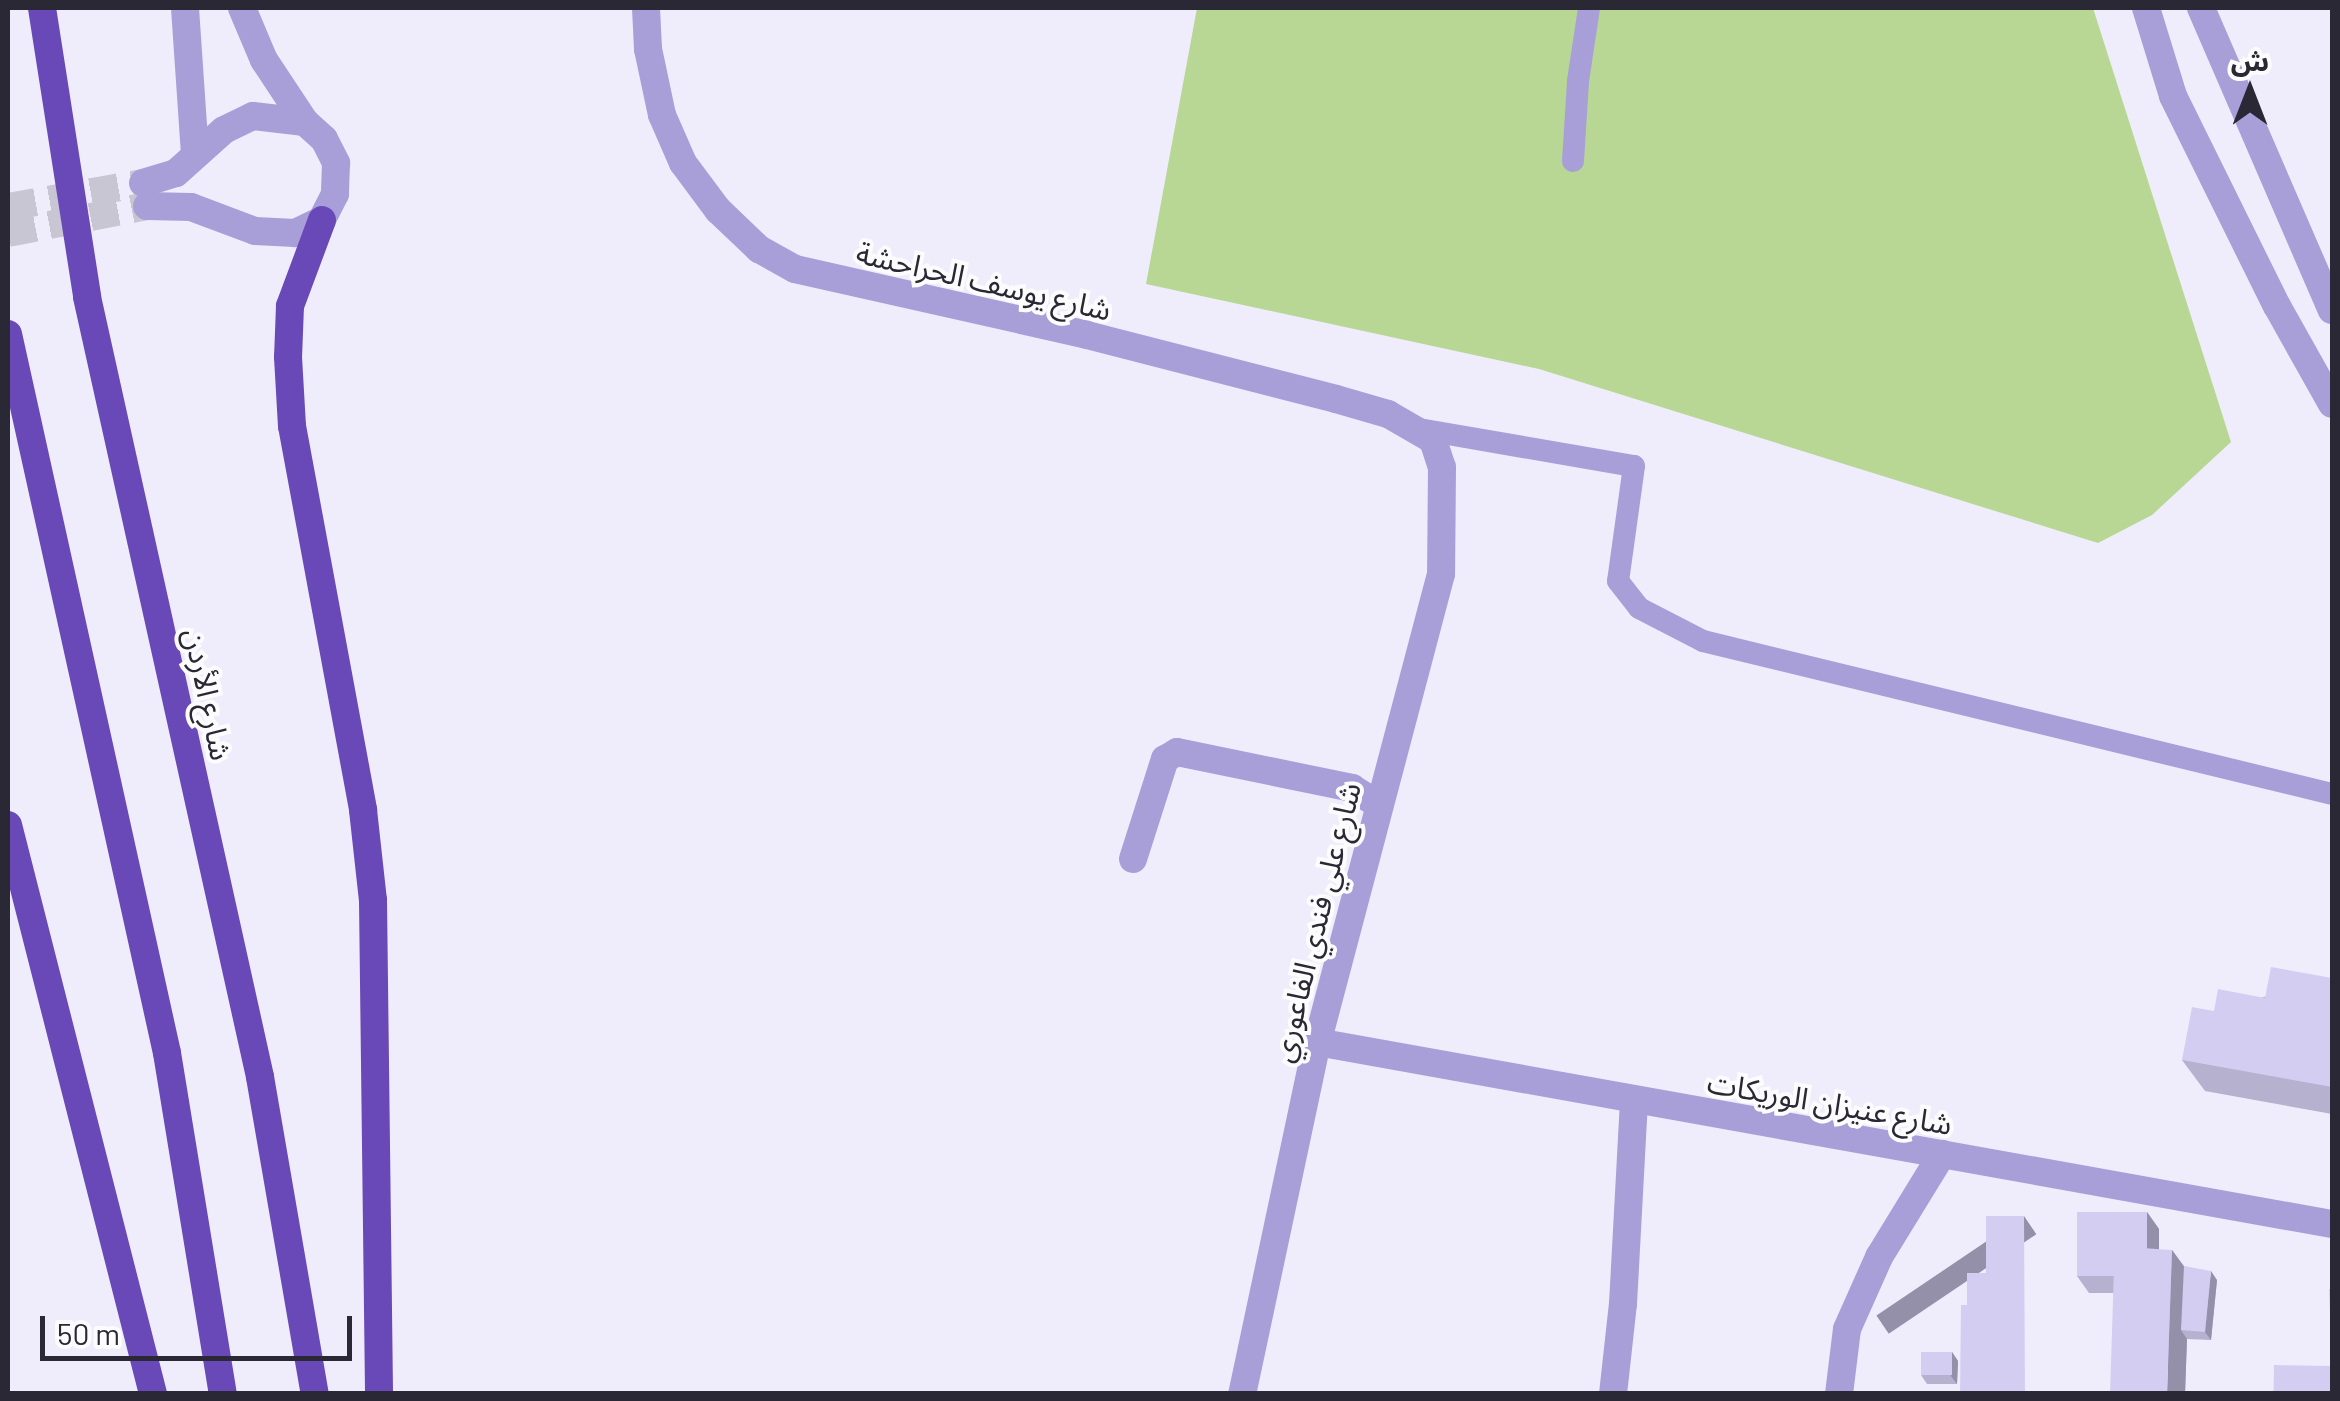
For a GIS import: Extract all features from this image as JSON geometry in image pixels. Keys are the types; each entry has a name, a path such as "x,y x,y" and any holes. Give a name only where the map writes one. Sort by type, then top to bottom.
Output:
{"highway":[{"name":"شارع الأردن","path":"42,8 88,296 260,1076 315,1394"},
{"path":"322,220 290,306 288,357 292,426 363,810 372,900 380,1394"},
{"path":"8,334 167,1053 223,1394"},
{"path":"8,825 153,1394"}],"street":[{"path":"185,8 195,154"},
{"path":"242,8 264,60 304,122 324,139 336,163 335,194 322,220 295,233 256,231 145,194 176,173 224,130 252,116 304,122"},
{"name":"شارع يوسف الحراحشة","path":"646,8 648,48 662,114 683,163 718,210 745,236 795,269 1106,340 1371,409 1419,428"},
{"path":"2146,8 2173,96 2277,306 2332,404"},
{"path":"2201,8 2331,301"},
{"name":"شارع علي فندي الفاعوري","path":"1242,1394 1317,1042 1441,574 1442,468 1433,440 1419,428"},
{"path":"1133,859 1165,759 1177,752 1352,788 1378,804"},
{"name":"شارع عنيزان الوريكات","path":"1317,1042 2332,1224"},
{"path":"1613,1394 1623,1304 1634,1100"},
{"path":"1839,1394 1847,1330 1879,1257 1942,1154"}],"lane":[{"path":"1573,161 1578,81 1589,8"},
{"path":"1419,428 1634,466 1618,581 1639,608 1703,641 2332,794"}],"green space":[{"path":"1197,8 2093,8 2231,442 2152,515 2098,543 1539,369 1146,284"}],"building":[{"path":"2271,967 2332,978 2332,1087 2182,1060 2192,1007 2214,1011 2218,989 2265,998"},
{"path":"2077,1212 2147,1212 2147,1249 2142,1248 2142,1268 2114,1268 2114,1276 2077,1276"},
{"path":"1986,1216 2024,1216 2025,1394 1960,1394 1961,1305 1986,1305"},
{"path":"2142,1248 2172,1250 2167,1394 2110,1394 2114,1268 2142,1268"},
{"path":"2184,1266 2211,1271 2205,1332 2181,1330"},
{"path":"1967,1273 1986,1273 1986,1305 1967,1305"},
{"path":"2332,1289 2332,1343 2331,1343"},
{"path":"1921,1352 1952,1352 1952,1375 1921,1375"},
{"path":"2274,1365 2332,1366 2332,1394 2273,1394"}],"tunnel":[{"path":"8,207 143,183"},
{"path":"8,233 147,206"}]}
